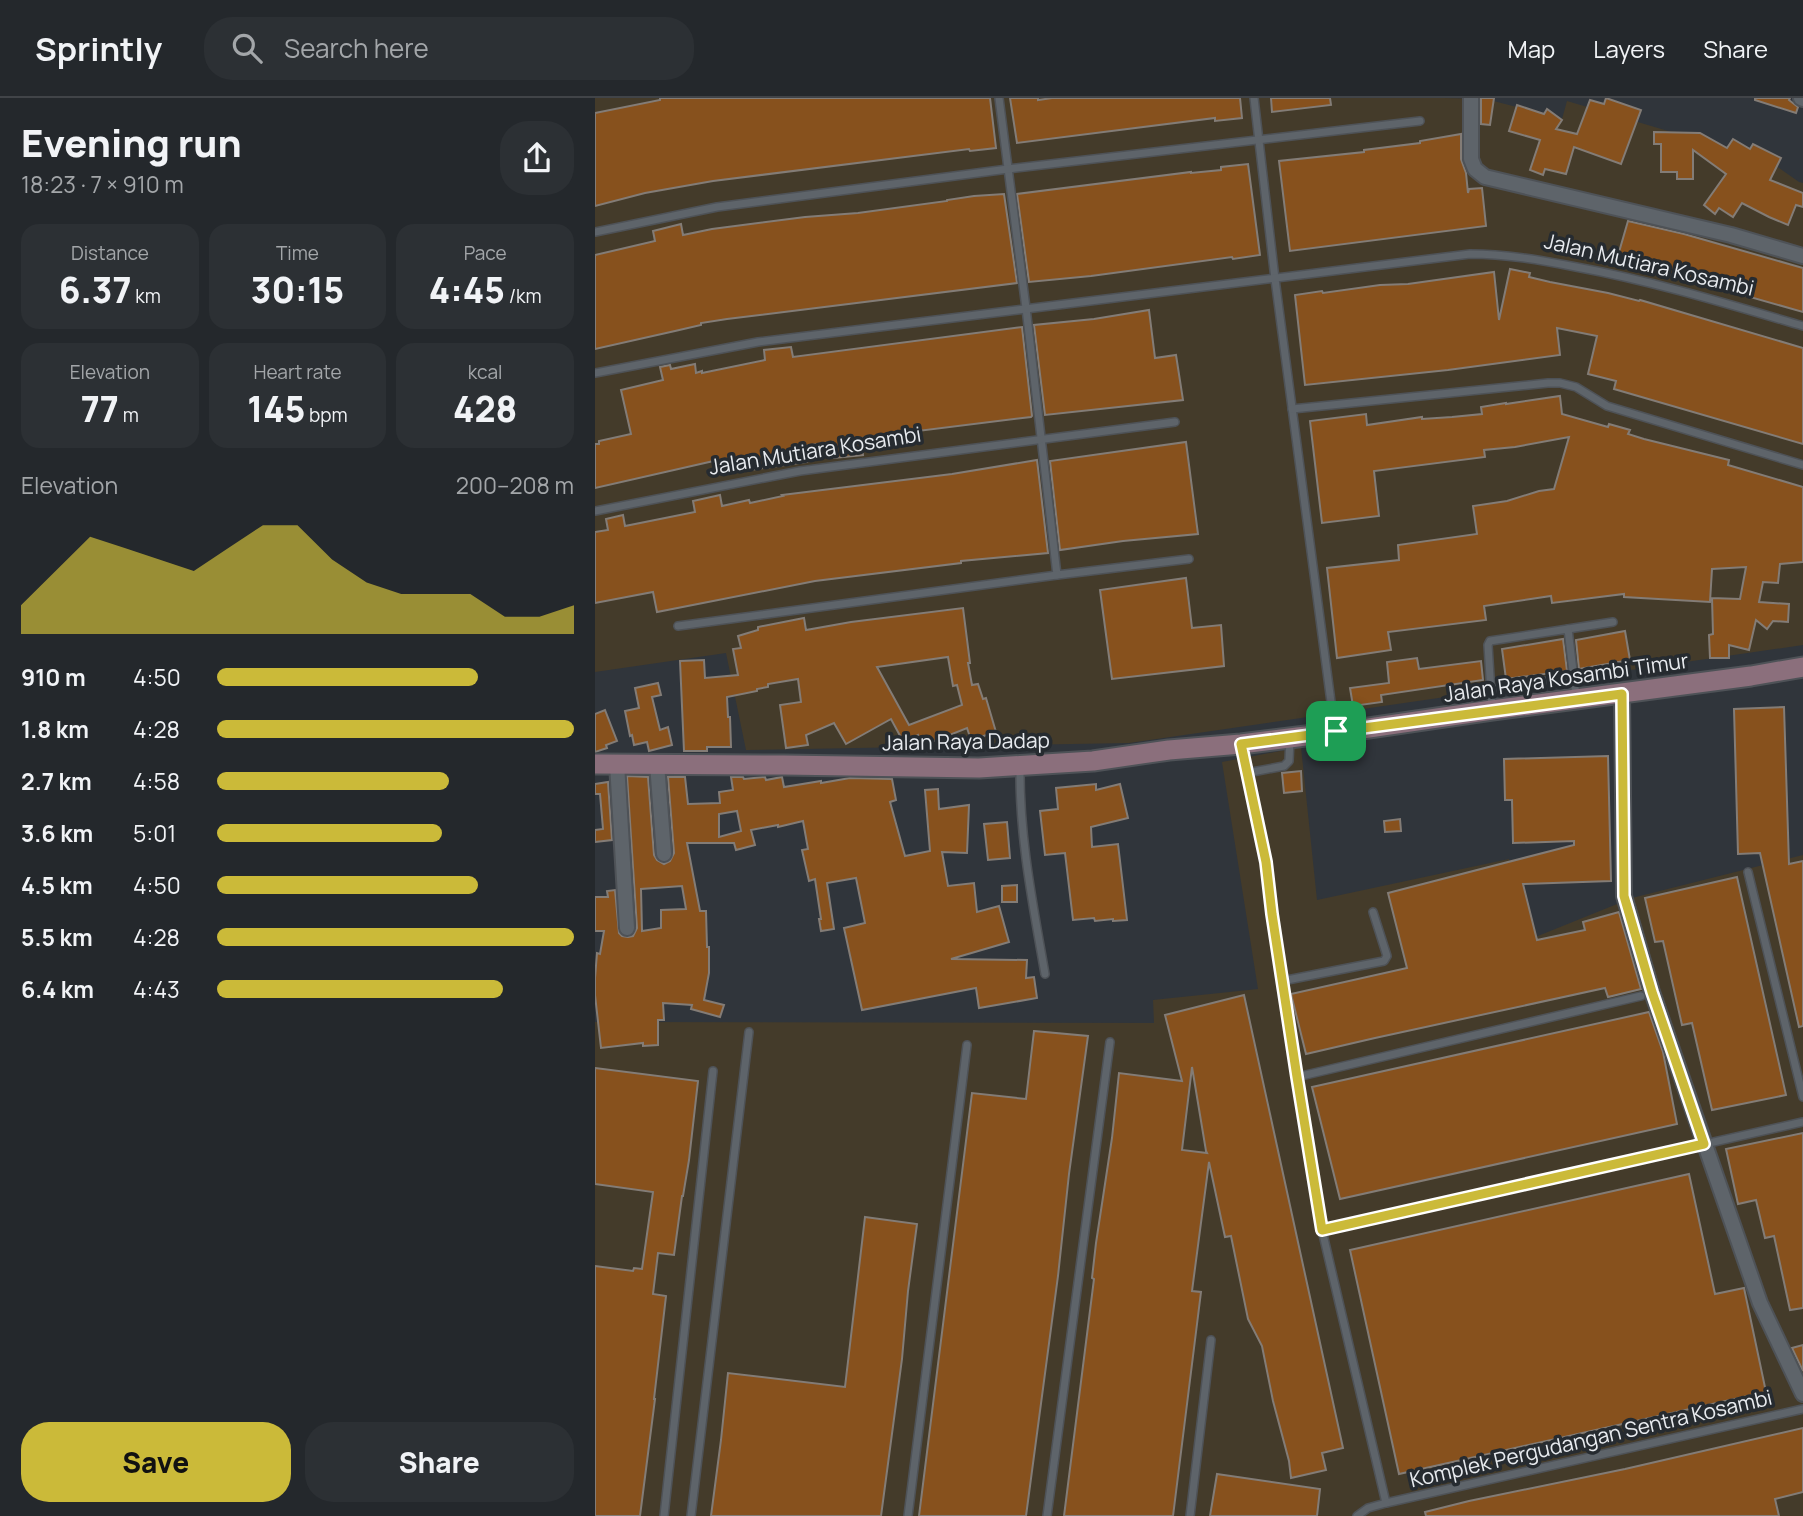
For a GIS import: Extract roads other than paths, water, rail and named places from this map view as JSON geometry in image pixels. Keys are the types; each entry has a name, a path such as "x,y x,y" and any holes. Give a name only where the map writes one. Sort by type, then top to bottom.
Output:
{"main road":[{"name":"Jalan Raya Kosambi Timur","path":"1334,724 1492,710 1803,667"},
{"name":"Jalan Raya Dadap","path":"595,764 979,768 1093,761 1169,750 1290,738 1334,724"}],"street":[{"path":"1471,98 1471,159 1475,169 1485,177 1731,235 1803,256"},
{"path":"1622,694 1624,896 1652,992 1760,1303 1803,1394"},
{"path":"617,764 627,928"},
{"path":"657,764 664,854"}],"lane":[{"path":"999,98 1057,575"},
{"path":"1254,98 1275,279 1334,724"},
{"path":"595,232 717,207 1008,169 1420,121"},
{"name":"Jalan Mutiara Kosambi","path":"595,373 758,342 1470,254 1495,254 1601,272 1667,287 1803,326"},
{"path":"1292,409 1560,383 1576,387 1607,406 1803,465"},
{"name":"Jalan Mutiara Kosambi","path":"595,511 800,471 1175,422"},
{"path":"678,626 1189,559"},
{"path":"1492,710 1488,645 1490,641 1613,622"},
{"path":"1568,629 1576,699"},
{"path":"1491,689 1574,677"},
{"path":"1247,773 1285,766 1289,761 1290,738"},
{"name":"Komplek Pergudangan Sentra Kosambi","path":"1241,744 1266,862 1322,1230 1386,1503"},
{"path":"1020,765 1023,832 1045,974"},
{"path":"1748,872 1803,1097"},
{"path":"1282,981 1384,961 1387,956 1373,912"},
{"path":"1297,1077 1641,996"},
{"path":"691,1516 749,1032"},
{"path":"1047,1516 1110,1042"},
{"path":"908,1516 967,1045"},
{"path":"664,1516 713,1071"},
{"path":"1322,1230 1803,1122"},
{"path":"1190,1516 1212,1340"},
{"name":"Komplek Pergudangan Sentra Kosambi","path":"1357,1516 1368,1508 1386,1503 1803,1409"}]}
